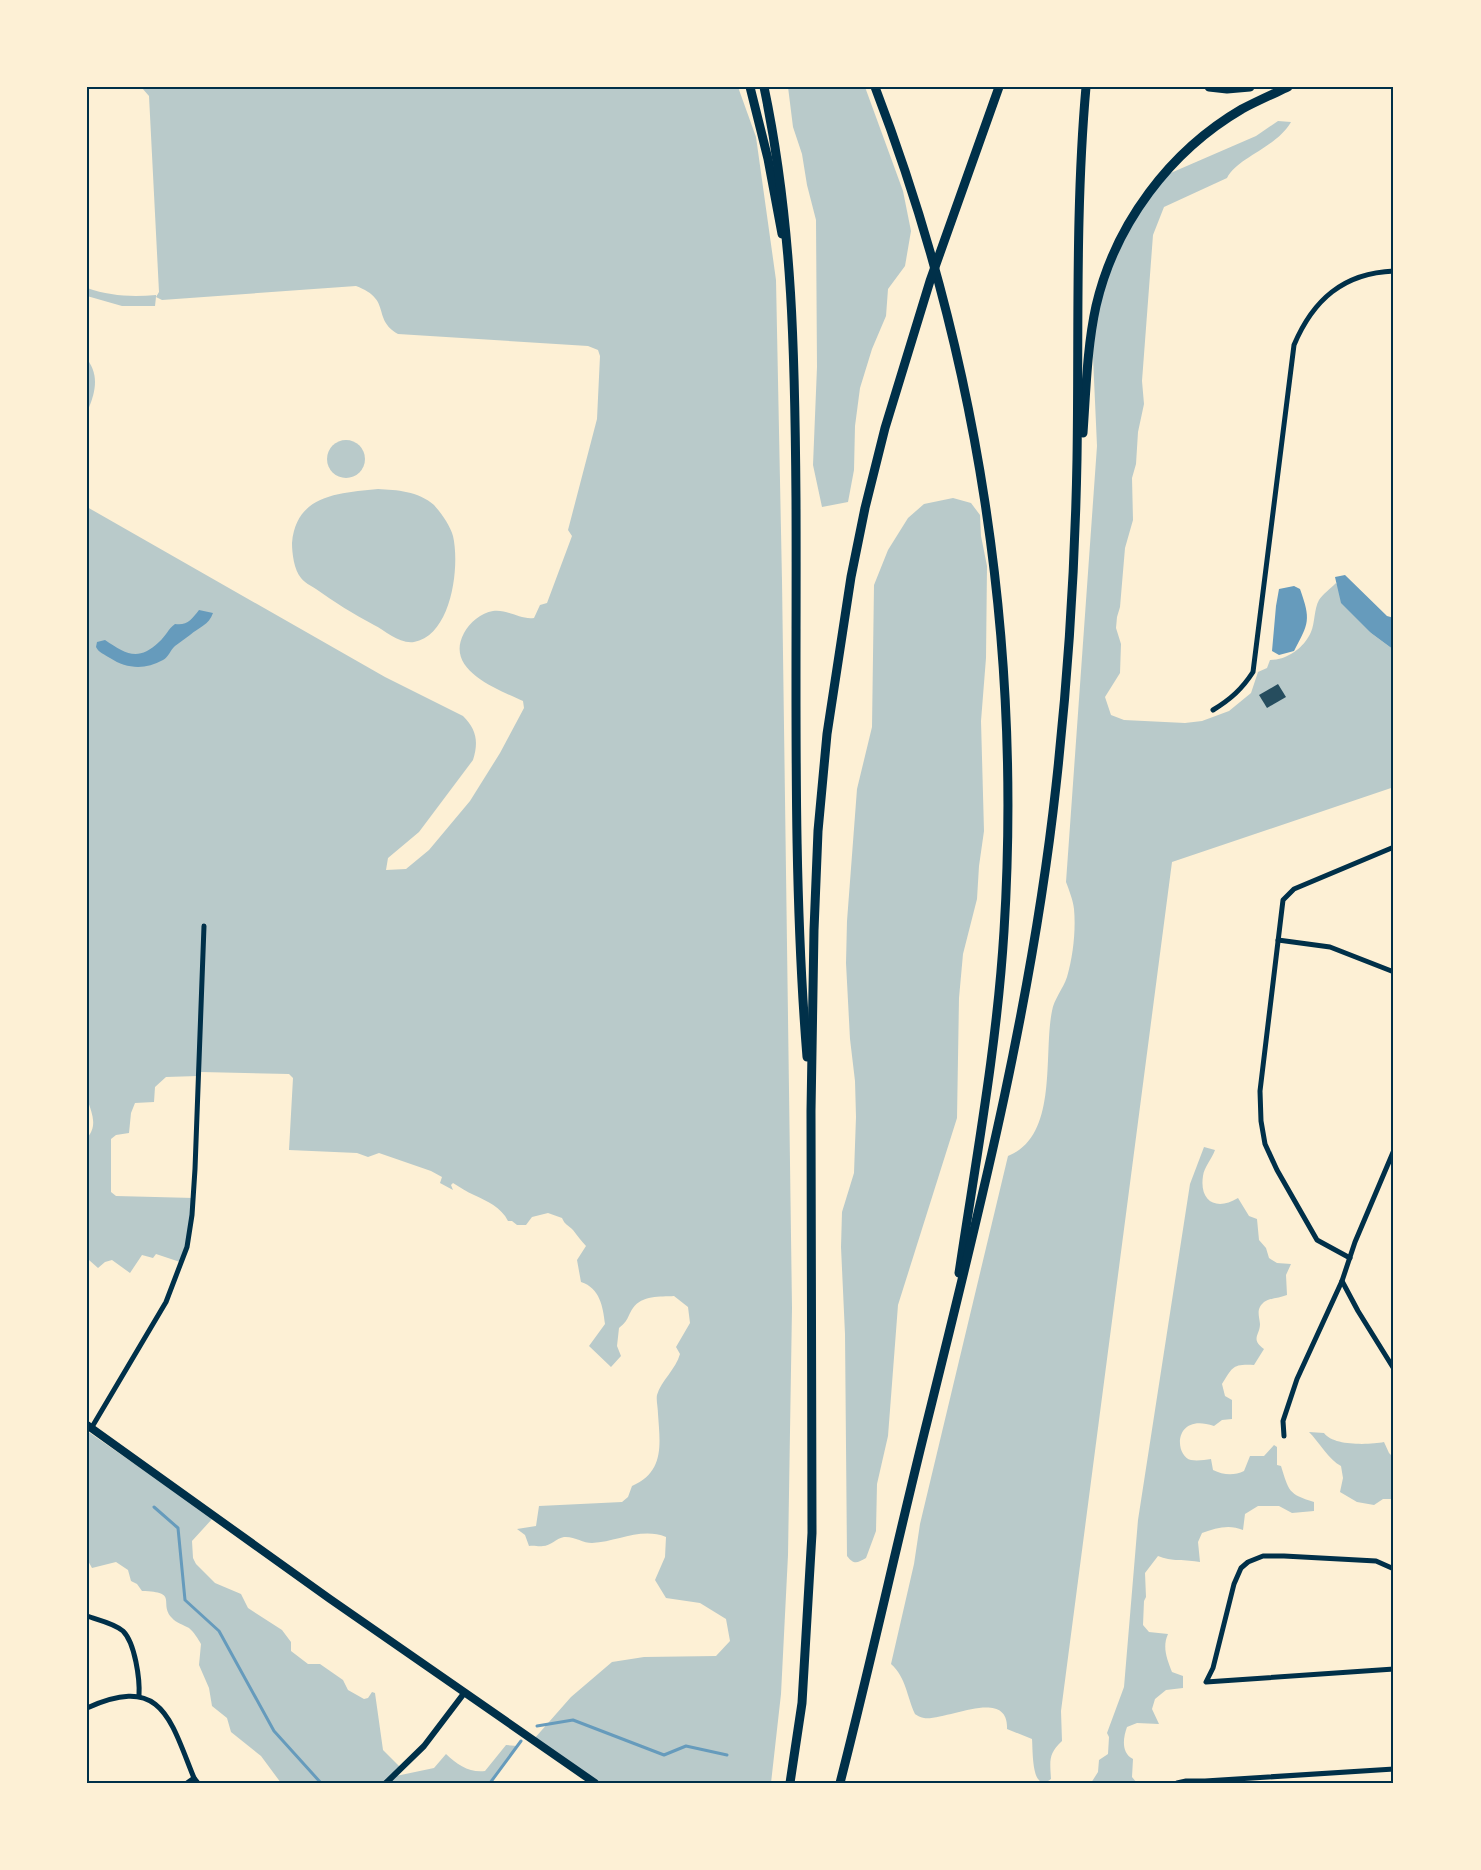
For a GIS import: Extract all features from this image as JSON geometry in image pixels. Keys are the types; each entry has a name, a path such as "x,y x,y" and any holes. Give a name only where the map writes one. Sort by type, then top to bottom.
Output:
{"highway":[{"path":"750,87 768,159 792,299"},
{"path":"764,87 784,201 792,299 799,944 811,1111"},
{"path":"875,87 922,226 945,304 970,416 990,534 1002,641 1008,793 1006,901 998,1007 950,1329"},
{"path":"790,1783 802,1703 812,1533 811,1111 815,897 827,734 851,577 885,428 937,261 999,87"},
{"path":"1076,519 1079,191 1086,87"},
{"path":"1209,87 1227,89 1250,87"},
{"path":"840,1783 1006,1096 1039,912 1054,804 1064,706 1076,519 1093,322 1101,288 1122,236 1156,184 1196,142 1243,109 1288,87"}],"main road":[{"path":"89,1426 315,1588 596,1783"}],"street":[{"path":"1213,710 1230,700 1244,687 1252,672 1294,345 1304,321 1334,290 1359,277 1378,272 1394,272"},
{"path":"1350,1258 1317,1240 1298,1210 1265,1144 1261,1121 1260,1090 1283,900 1294,889 1394,847"},
{"path":"89,1426 166,1302 187,1247 195,1169 204,926"},
{"path":"1278,940 1330,947 1394,972"},
{"path":"1284,1436 1283,1421 1298,1379 1342,1281 1394,1150"},
{"path":"1342,1281 1394,1369"},
{"path":"1394,1569 1376,1561 1284,1556 1263,1556 1248,1562 1241,1568 1234,1584 1213,1668 1206,1682 1394,1669"},
{"path":"87,1616 122,1630 129,1639 140,1679 139,1696"},
{"path":"387,1783 424,1746 465,1692"},
{"path":"87,1708 121,1696 139,1696 151,1701 164,1712 173,1726 196,1780 187,1783"},
{"path":"1177,1783 1394,1769"}],"shaded area":[{"path":"125,87 738,87 756,137 776,280 782,581 792,1308 788,1555 781,1694 771,1783 597,1783 534,1739 571,1697 612,1662 644,1657 716,1656 730,1641 726,1619 700,1603 666,1598 655,1580 665,1557 666,1537 657,1534 638,1534 592,1543 564,1537 546,1546 529,1546 525,1535 517,1529 536,1526 539,1506 622,1502 628,1497 632,1486 650,1473 658,1456 659,1446 657,1395 678,1359 680,1354 676,1347 690,1323 688,1307 674,1296 646,1299 633,1308 619,1328 617,1346 621,1356 611,1367 589,1346 605,1324 603,1311 596,1293 581,1282 577,1260 586,1246 562,1218 548,1213 532,1217 526,1225 517,1225 508,1221 498,1208 489,1202 453,1183 451,1185 453,1190 440,1183 442,1177 431,1171 379,1153 368,1157 357,1153 289,1150 293,1078 289,1074 201,1072 198,1076 166,1077 155,1087 154,1102 135,1103 131,1113 129,1133 116,1135 111,1139 111,1192 116,1196 194,1198 189,1234 180,1262 156,1254 153,1258 142,1255 130,1273 112,1260 98,1268 87,1260 87,1138 93,1124 87,1099 87,507 385,677 463,716 475,736 476,747 473,760 419,832 388,858 386,870 406,869 429,850 470,801 500,753 524,708 523,701 488,684 467,668 461,658 460,646 466,629 484,614 498,611 534,618 540,605 547,603 572,536 568,530 597,419 600,356 598,350 588,346 398,334 385,322 374,297 356,286 162,300 156,297 159,292 149,96 142,88"},
{"path":"788,87 865,87 903,191 911,231 905,266 888,289 886,316 872,349 860,388 855,426 854,470 848,502 822,507 813,465 817,367 816,220 802,154 793,127"},
{"path":"1278,121 1291,122 1276,139 1240,164 1227,178 1164,207 1153,235 1142,381 1144,404 1132,478 1133,520 1125,548 1116,628 1121,644 1120,673 1105,697 1111,715 1124,720 1185,723 1202,721 1229,711 1251,693 1258,672 1267,668 1270,660 1289,655 1304,643 1312,628 1319,600 1336,583 1371,633 1394,650 1394,787 1172,862 1061,1711 1062,1741 1054,1750 1051,1758 1051,1779 1044,1782 1036,1776 1034,1769 1032,1739 1007,1729 1005,1716 998,1710 987,1707 975,1708 934,1718 921,1717 915,1714 903,1681 891,1664 914,1564 920,1524 1008,1156 1024,1146 1035,1131 1042,1113 1046,1092 1052,1011 1067,977 1072,952 1074,909 1066,882 1097,446 1093,357 1095,321 1110,269 1132,223 1166,175 1256,136"},
{"path":"87,288 129,296 156,295 155,306 122,306 87,296"},
{"path":"87,359 94,372 95,385 87,412"},
{"path":"346,440 353,441 359,446 364,452 364,466 359,472 353,477 346,478 339,477 333,472 328,466 327,459 328,452 333,446 339,441"},
{"path":"378,489 407,492 428,500 442,515 453,536 454,581 445,613 437,627 427,637 414,642 403,641 393,636 308,584 299,575 294,561 292,543 295,527 302,514 311,505 335,495"},
{"path":"953,498 971,503 980,515 981,536 987,566 986,658 981,721 984,831 977,899 963,954 959,998 957,1118 898,1305 888,1436 877,1484 876,1531 866,1558 856,1562 847,1556 845,1334 841,1247 842,1212 854,1173 856,1117 846,963 857,789 872,727 874,585 888,550 908,518 924,504"},
{"path":"1204,1147 1215,1150 1203,1176 1202,1185 1207,1198 1211,1202 1223,1204 1238,1198 1249,1216 1257,1219 1259,1240 1266,1248 1269,1258 1277,1263 1291,1264 1286,1275 1287,1295 1264,1302 1259,1310 1260,1324 1257,1342 1264,1349 1254,1365 1237,1366 1222,1384 1225,1396 1232,1400 1232,1419 1222,1420 1214,1426 1201,1423 1191,1425 1184,1430 1181,1436 1182,1451 1185,1457 1191,1460 1211,1459 1213,1470 1232,1474 1244,1471 1250,1456 1264,1456 1274,1445 1277,1447 1277,1465 1281,1466 1288,1486 1294,1494 1314,1502 1314,1511 1292,1513 1279,1506 1258,1506 1245,1514 1243,1530 1228,1527 1202,1533 1198,1542 1200,1562 1158,1556 1145,1573 1146,1597 1143,1625 1149,1632 1168,1634 1165,1644 1167,1658 1172,1672 1183,1676 1183,1688 1166,1690 1155,1699 1152,1709 1159,1724 1137,1723 1127,1727 1124,1745 1126,1753 1133,1759 1132,1777 1137,1783 1091,1783 1098,1772 1099,1760 1108,1754 1109,1737 1107,1733 1124,1687 1138,1520 1190,1184"},
{"path":"87,1431 213,1518 192,1541 193,1558 196,1564 215,1583 241,1594 248,1608 282,1630 291,1642 291,1651 308,1664 320,1664 343,1680 348,1690 364,1699 368,1698 372,1692 375,1693 383,1750 402,1769 396,1776 434,1768 446,1754 464,1767 474,1771 485,1771 506,1745 517,1746 490,1783 281,1783 261,1756 231,1732 227,1718 212,1706 209,1688 199,1665 201,1644 189,1628 176,1621 168,1613 164,1596 142,1591 137,1584 131,1581 128,1570 116,1562 92,1568 87,1559 87,1483 89,1480"},
{"path":"1309,1432 1324,1433 1343,1442 1370,1444 1384,1442 1394,1458 1394,1499 1383,1499 1374,1505 1357,1502 1340,1492 1343,1478 1341,1466 1328,1455"}],"water":[{"path":"1345,575 1387,616 1394,618 1394,650 1371,633 1341,603 1335,577"},
{"path":"1294,586 1300,589 1306,608 1307,621 1294,651 1279,655 1272,651 1279,589"},
{"path":"199,610 213,613 206,623 175,646 165,659 156,663 143,667 129,666 116,662 96,647 97,642 105,640 132,654 145,652 159,642 175,624 186,623"}],"building":[{"path":"1278,684 1286,697 1267,708 1259,695"}],"waterway":[{"path":"154,1507 178,1528 185,1600 219,1631 274,1731 321,1783"},
{"path":"537,1726 573,1720 664,1755 686,1746 727,1755"},
{"path":"490,1783 521,1741"}]}
